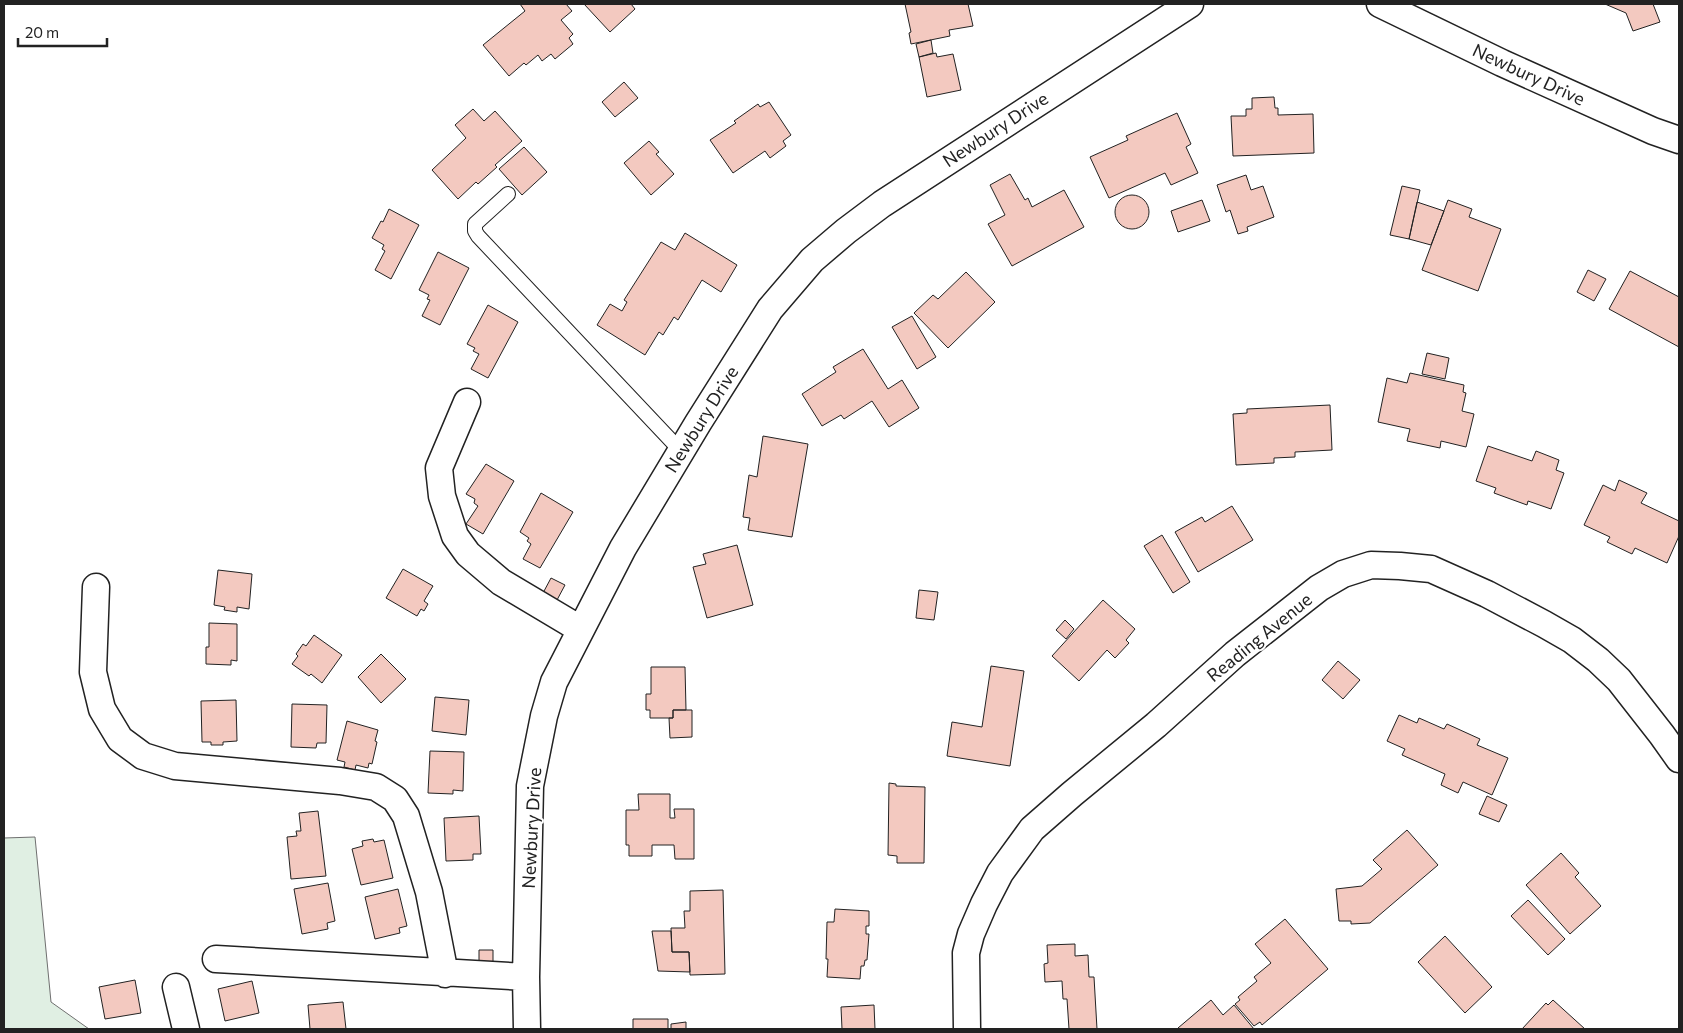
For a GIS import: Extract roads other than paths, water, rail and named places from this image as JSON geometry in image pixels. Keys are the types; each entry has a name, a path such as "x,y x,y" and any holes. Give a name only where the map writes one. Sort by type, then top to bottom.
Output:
{"street":[{"name":"Newbury Drive","path":"527,1029 526,977 530,786 544,716 554,682 623,548 770,309 812,260 882,204 1190,4"},
{"name":"Newbury Drive","path":"1380,4 1502,63 1653,131 1679,140"},
{"path":"466,402 439,468 442,496 454,536 468,554 501,582 580,629"},
{"name":"Reading Avenue","path":"967,1029 966,953 971,934 1000,873 1032,830 1072,794 1156,726 1235,654 1319,588 1343,574 1371,566 1431,569 1488,594 1551,628 1572,640 1598,660 1619,680 1679,759"},
{"path":"96,587 93,672 102,709 120,740 143,756 175,766 340,781 376,787 395,799 406,816 429,892 445,974"},
{"path":"216,960 526,977"},
{"path":"176,987 186,1029"}],"lane":[{"path":"508,194 475,224 475,231 478,236 681,451"}]}
